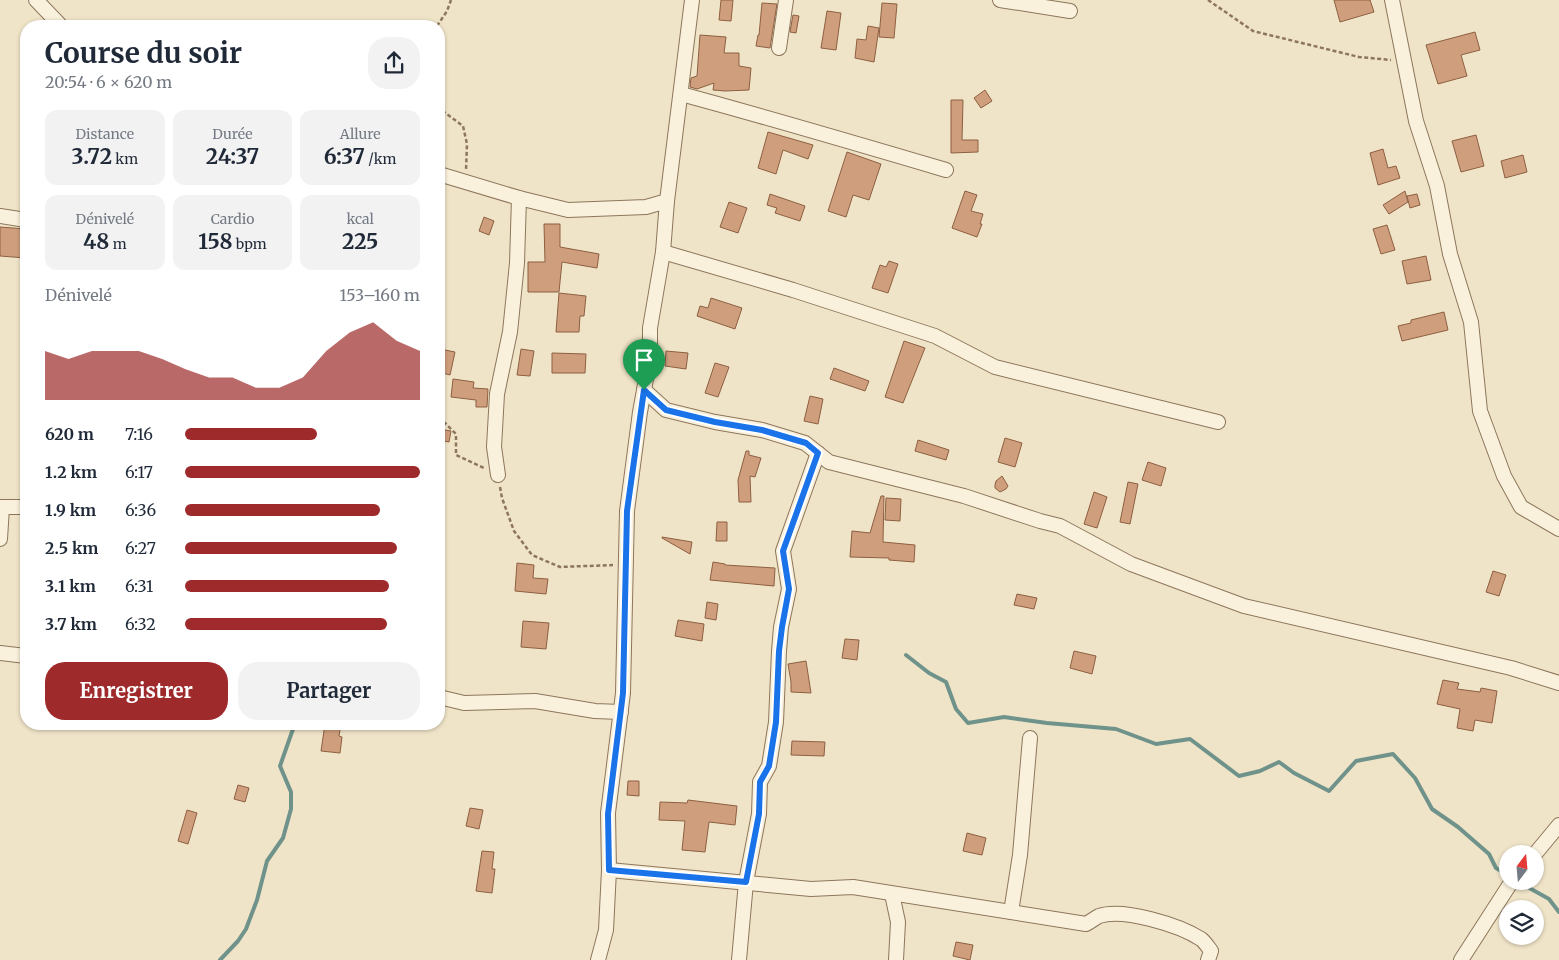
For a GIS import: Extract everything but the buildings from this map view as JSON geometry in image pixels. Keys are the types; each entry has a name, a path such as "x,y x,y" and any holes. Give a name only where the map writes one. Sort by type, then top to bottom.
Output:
{"street":[{"path":"36,0 55,20"},
{"path":"598,960 606,930 609,870 608,814 623,693 627,511 650,357 650,328 663,252 667,201 692,0"},
{"path":"780,48 786,0"},
{"path":"1000,0 1070,11"},
{"path":"1392,0 1416,121 1437,186 1450,254 1472,322 1480,411 1504,476 1521,507 1559,529"},
{"path":"681,94 775,119 946,170"},
{"path":"445,176 519,198 568,210 646,207 667,201"},
{"path":"498,475 494,447 497,394 510,332 517,263 519,198"},
{"path":"0,216 20,219"},
{"path":"663,252 793,290 935,336 995,367 1218,422"},
{"path":"644,390 666,410 715,422 762,430 806,443 829,462 964,496 1040,522 1060,526 1131,564 1244,606 1510,668 1559,683"},
{"path":"739,960 746,882 759,814 760,782 769,766 776,722 777,674 789,589 783,551 818,453"},
{"path":"0,539 1,507 20,507"},
{"path":"0,653 20,655"},
{"path":"445,698 464,703 535,701 595,711 621,712"},
{"path":"1010,912 1020,855 1030,738"},
{"path":"1542,845 1559,824"},
{"path":"609,870 811,889 854,887 1086,924 1100,916 1127,914 1181,929 1202,940 1211,950 1208,960"},
{"path":"1461,960 1506,890"},
{"path":"892,894 898,922 896,960"}],"path":[{"path":"441,20 448,10 451,0"},
{"path":"1208,0 1252,32 1359,57 1405,62"},
{"path":"445,113 463,126 467,144 466,170 468,183"},
{"path":"445,423 456,434 456,455 498,475 502,498 514,531 532,555 560,567 626,564"}],"waterway":[{"path":"906,655 929,673 946,682 956,709 968,723 1004,717 1116,729 1156,744 1190,739 1239,776 1260,771 1279,762 1294,773 1329,791 1356,761 1393,754 1415,778 1432,809 1458,827 1489,854 1496,868 1499,870"},
{"path":"220,960 238,941 246,929 257,900 267,861 283,838 291,809 291,792 280,766 293,730"},
{"path":"1533,890 1549,899 1559,912"}],"route":[{"path":"644,390 666,410 715,422 762,430 806,443 818,453 783,551 789,589 779,651 776,722 769,766 760,782 759,814 746,882 609,870 608,814 623,693 627,511 644,390"}]}
